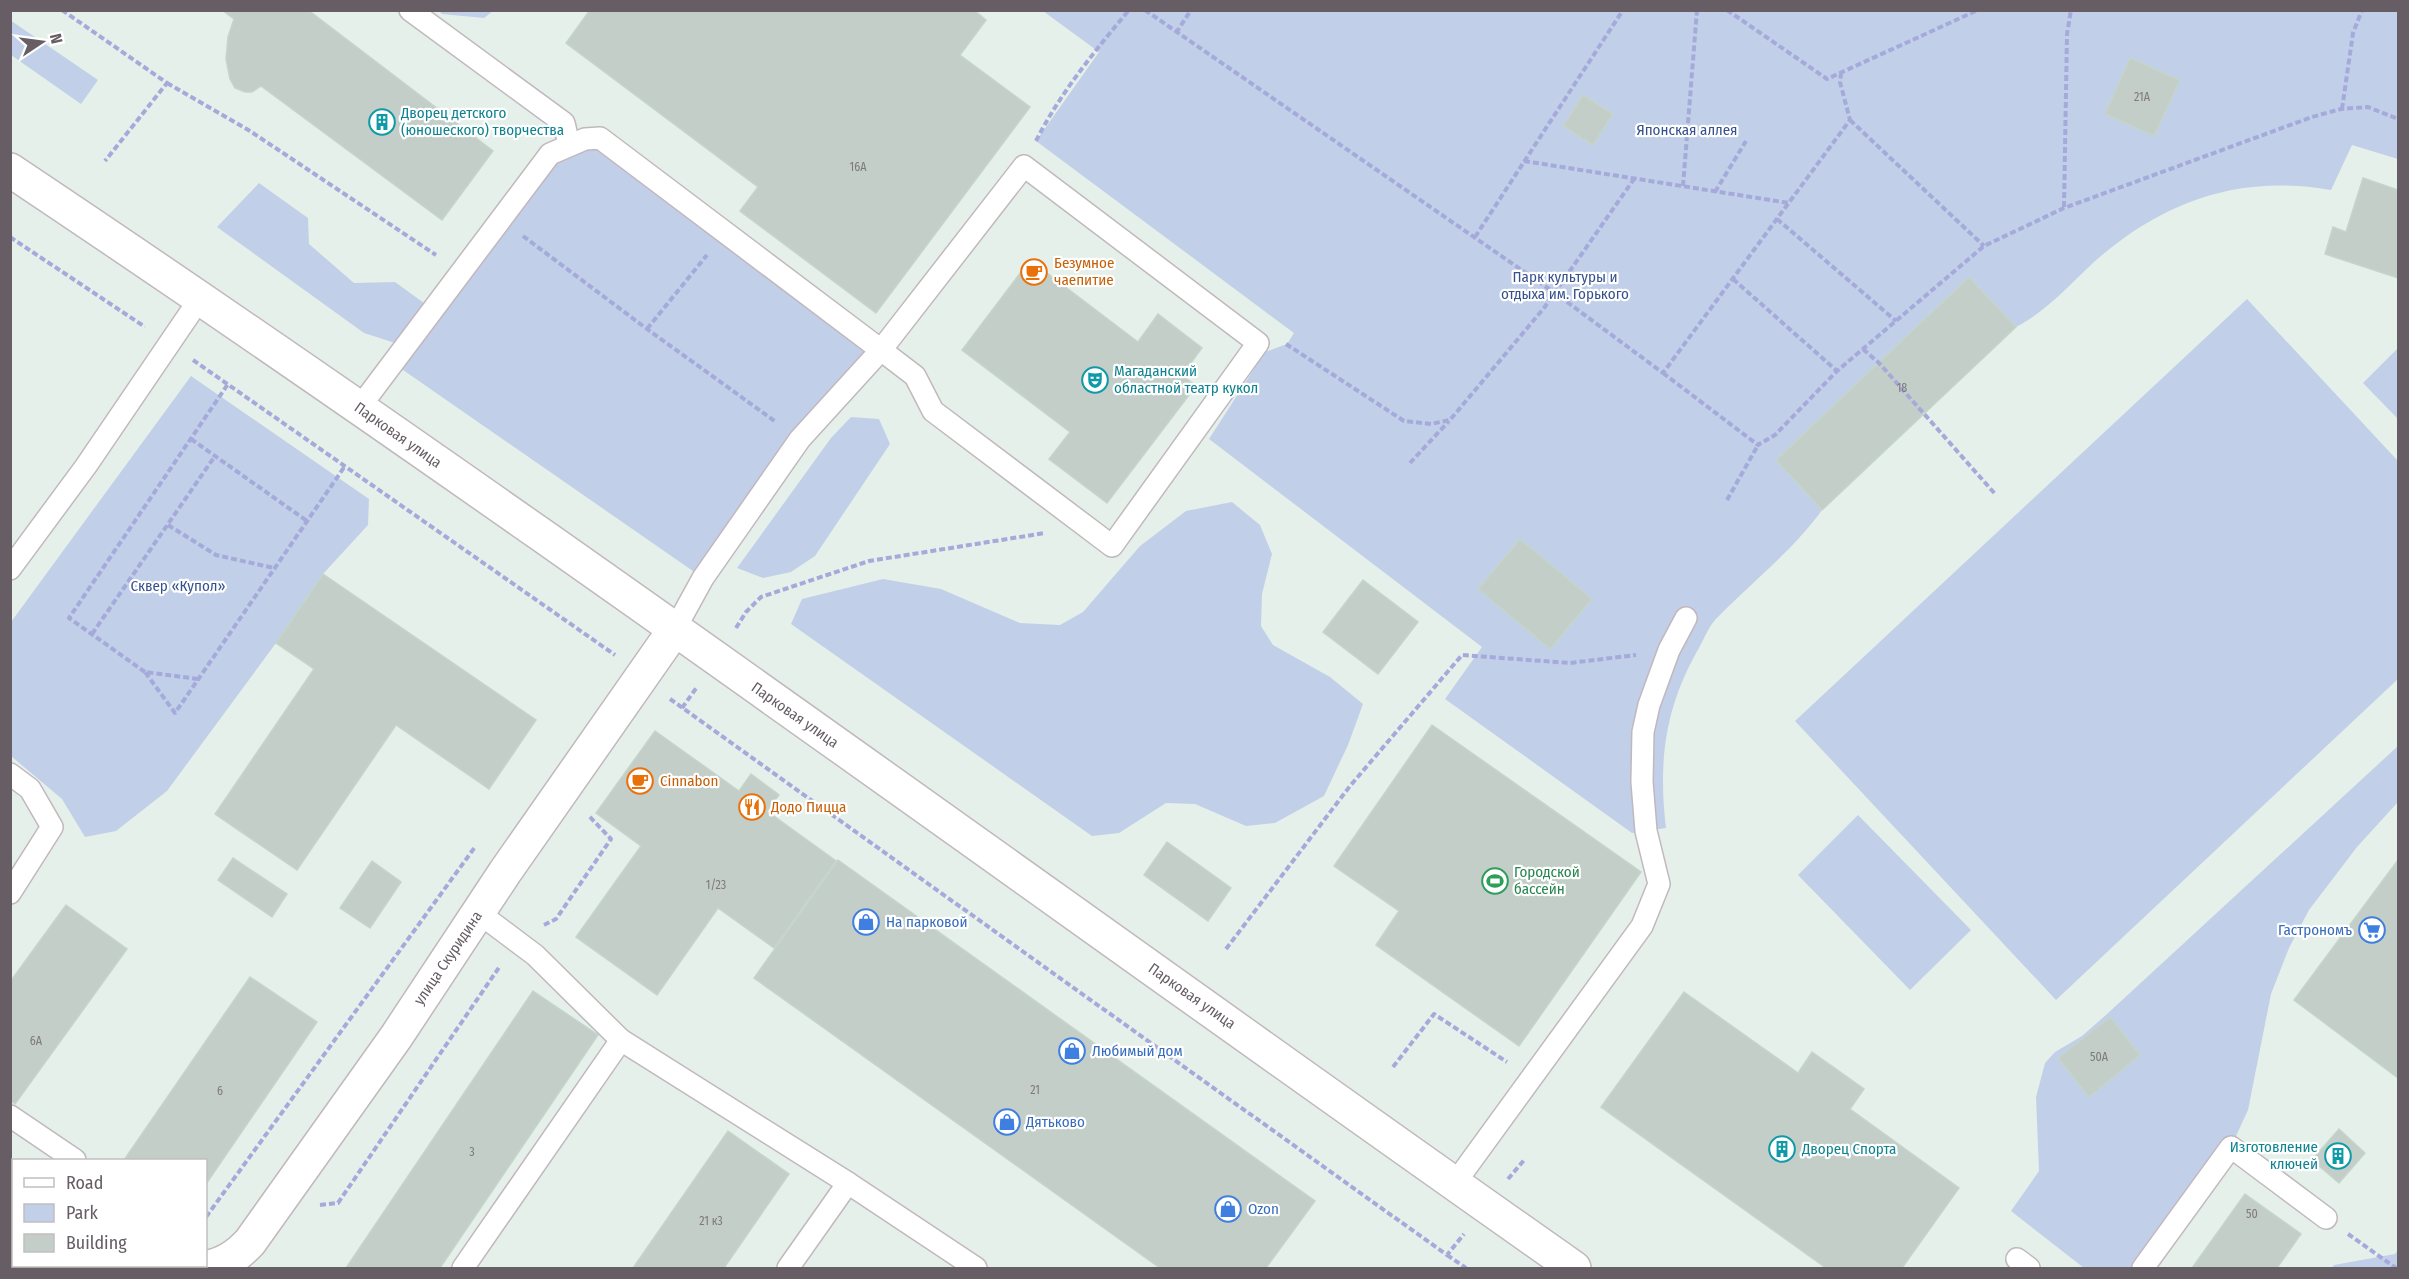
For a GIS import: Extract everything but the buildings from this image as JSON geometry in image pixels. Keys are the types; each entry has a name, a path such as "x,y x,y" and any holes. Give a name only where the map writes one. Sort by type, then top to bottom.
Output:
{"street":[{"name":"Парковая улица","path":"10,170 201,297 675,629 1574,1269"},
{"name":"улица Скуридина","path":"205,1269 227,1262 238,1255 250,1242 389,1046 675,629"}],"lane":[{"path":"410,10 564,123 569,145"},
{"path":"359,408 550,154 585,139 600,138 724,232 881,350 915,376 933,411 1112,546 1258,343 1024,166 881,350 800,439 703,578 675,629"},
{"path":"10,569 201,297"},
{"path":"1455,1183 1533,1079 1642,926 1659,884 1646,821 1642,782 1643,732 1649,705 1669,650 1686,618"},
{"path":"10,774 30,789 52,827 10,893"},
{"path":"479,913 535,955 621,1040 848,1183 976,1269"},
{"path":"463,1269 621,1040"},
{"path":"10,1116 72,1159"},
{"path":"2144,1269 2231,1147 2325,1218"},
{"path":"788,1269 848,1183"}],"path":[{"path":"62,10 167,83 250,131 462,272"},
{"path":"1024,166 1048,117 1129,10"},
{"path":"1145,10 1555,293 1758,445"},
{"path":"1176,33 1191,10"},
{"path":"1475,237 1623,10"},
{"path":"1683,186 1697,10"},
{"path":"1727,10 1827,79 1978,10"},
{"path":"2064,208 2067,34 2071,10"},
{"path":"2342,109 2353,33 2362,10"},
{"path":"1840,74 1850,120 1984,246"},
{"path":"105,161 167,83"},
{"path":"1727,500 1758,445 1774,435 1837,371 1984,246 2064,208 2312,117 2342,109 2368,107 2398,119"},
{"path":"1663,373 1850,120"},
{"path":"1715,192 1746,141"},
{"path":"1524,161 1789,203"},
{"path":"1410,463 1450,420 1555,293 1634,178"},
{"path":"501,219 647,329 800,439"},
{"path":"1777,219 1896,321"},
{"path":"647,329 724,232"},
{"path":"10,237 228,384 615,654 643,677"},
{"path":"1733,279 1837,371"},
{"path":"1258,343 1287,344 1404,421 1431,424 1450,420"},
{"path":"1863,349 1879,363 1996,495"},
{"path":"228,384 69,618 145,672 175,713 345,466"},
{"path":"191,439 307,521"},
{"path":"92,634 215,456"},
{"path":"168,525 216,555 274,568"},
{"path":"682,708 746,612 761,597 791,585 869,561 1085,526"},
{"path":"1226,949 1350,786 1462,655 1570,663 1669,650"},
{"path":"608,663 615,654"},
{"path":"145,672 198,679"},
{"path":"661,706 668,697 1466,1269"},
{"path":"314,1206 338,1203 517,942 556,919 611,839 594,824 588,814 590,806"},
{"path":"207,1216 479,841"},
{"path":"1393,1067 1434,1014 1533,1079"},
{"path":"1447,1255 1525,1159"},
{"path":"2325,1218 2396,1269 2398,1264"}],"green space":[{"path":"439,11 493,11 484,18 442,14"},
{"name":"Парк культуры и отдыха им. Горького","path":"1043,11 2398,11 2398,159 2352,145 2331,190 2297,186 2265,186 2204,197 2175,208 2120,241 2048,305 2016,327 1969,278 1776,460 1822,510 1798,540 1728,606 1708,630 1678,692 1667,735 1663,780 1666,828 1632,833 1445,699 1482,647 1209,439 1265,352 1287,344 1294,333 1036,141 1099,52"},
{"path":"10,20 98,80 81,104 11,55"},
{"path":"585,139 881,350 703,578 393,363 550,154"},
{"path":"259,183 308,218 309,244 354,283 395,282 428,306 395,343 364,333 217,227"},
{"path":"2247,299 2398,461 2398,679 2056,1000 1795,721"},
{"path":"2398,348 2398,419 2363,383"},
{"name":"Сквер «Купол»","path":"191,376 369,499 368,525 323,574 276,643 167,791 116,831 85,837 62,799 11,756 11,622"},
{"path":"851,417 879,419 890,444 815,556 791,572 763,578 737,568 831,438"},
{"path":"1232,502 1260,525 1272,554 1262,594 1261,626 1273,645 1330,677 1363,704 1348,745 1324,796 1275,823 1246,826 1195,804 1166,803 1119,833 1092,836 791,624 802,599 883,579 941,589 1020,623 1060,625 1083,612 1140,546 1186,511"},
{"path":"2398,746 2398,802 2357,847 2309,910 2289,948 2271,994 2248,1110 2231,1147 2143,1268 2084,1268 2011,1211 2039,1171 2036,1097 2045,1063 2055,1052 2082,1036 2107,1014"},
{"path":"1858,815 1971,930 1910,990 1798,875"},
{"path":"2398,1250 2398,1268 2332,1268 2334,1265 2395,1254"}],"place":[{"name":"Дворец детского (юношеского) творчества","path":"382,122"},
{"name":"Безумное чаепитие","path":"1034,272"},
{"name":"Магаданский областной театр кукол","path":"1095,380"},
{"name":"Cinnabon","path":"640,781"},
{"name":"Додо Пицца","path":"752,807"},
{"name":"Городской бассейн","path":"1495,881"},
{"name":"На парковой","path":"866,922"},
{"name":"Гастрономъ","path":"2372,930"},
{"name":"Любимый дом","path":"1072,1051"},
{"name":"Дятьково","path":"1007,1122"},
{"name":"Дворец Спорта","path":"1782,1149"},
{"name":"Изготовление ключей","path":"2338,1156"},
{"name":"Ozon","path":"1228,1209"}],"park label":[{"name":"Японская аллея","path":"1687,130"}]}
